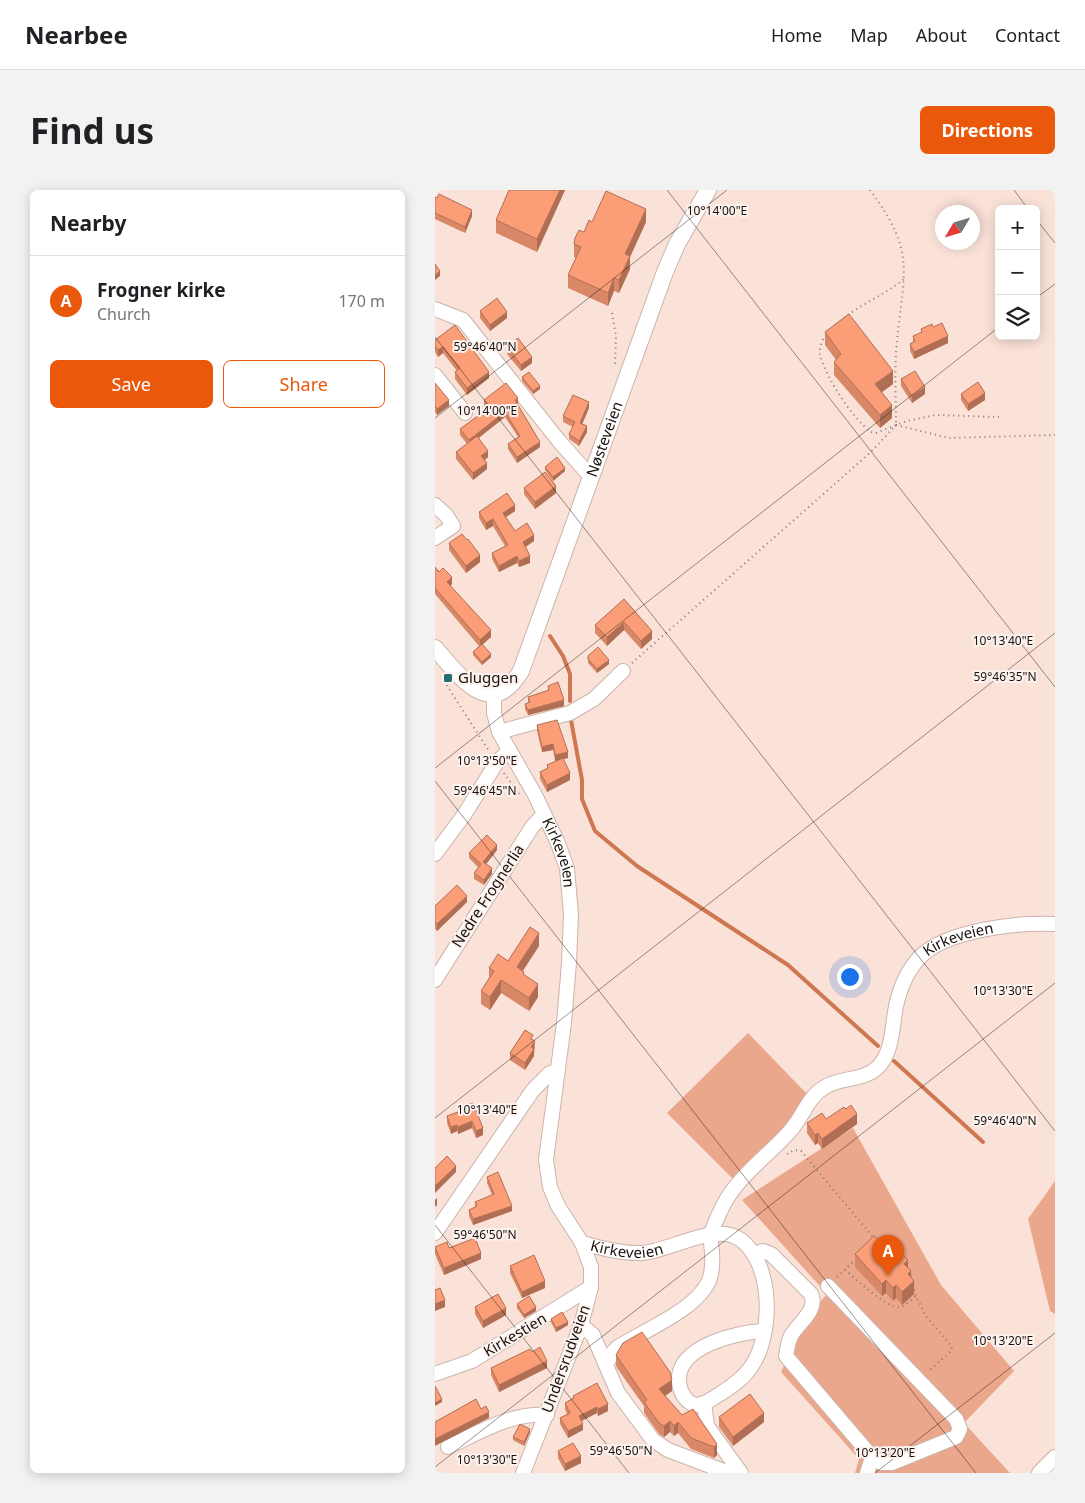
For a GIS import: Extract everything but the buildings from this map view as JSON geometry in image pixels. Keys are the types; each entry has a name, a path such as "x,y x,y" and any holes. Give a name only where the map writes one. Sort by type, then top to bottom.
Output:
{"main road":[{"name":"Nøsteveien","path":"500,691 516,679 527,659 622,388 677,244 708,190"},
{"path":"435,648 472,688 482,692 500,691"}],"street":[{"path":"435,309 463,320 559,441 591,477"},
{"path":"435,374 465,414"},
{"path":"435,505 446,515 453,526 435,538"},
{"path":"499,732 571,713 593,698 623,671"},
{"name":"Kirkeveien","path":"500,691 494,713 499,732 563,854 570,889 569,963 558,1071 547,1146 547,1174 558,1206 583,1243 643,1253 710,1235 729,1194 791,1131 817,1092 834,1083 865,1075 876,1069 882,1062 887,1050 904,981 922,955 937,945 977,933 1030,924 1055,924"},
{"path":"435,854 464,815 497,762 509,751"},
{"name":"Nedre Frognerlia","path":"435,980 527,834 543,815"},
{"path":"435,1233 533,1090 550,1072 558,1071"},
{"path":"606,1365 618,1347 689,1305 704,1291 712,1268 710,1235 735,1236 747,1245 754,1255 761,1270 766,1294 764,1331 757,1356 751,1367 729,1388 705,1403 696,1405 688,1401 680,1387 680,1371 689,1358 699,1349 729,1336 745,1332 764,1331"},
{"name":"Undersrudveien","path":"523,1473 581,1325 591,1287 591,1267 583,1243"},
{"path":"754,1255 763,1251 771,1254 811,1294 813,1298 811,1307 791,1335 786,1356 871,1457 881,1463 892,1463 951,1440 958,1434 959,1426 956,1419 828,1286"},
{"name":"Kirkestien","path":"435,1374 472,1361 591,1287"},
{"path":"581,1325 593,1335 618,1393 645,1430 659,1444 729,1473"},
{"path":"705,1403 707,1426 741,1473"},
{"path":"448,1447 497,1424 530,1415 547,1415"},
{"path":"867,1473 871,1457"},
{"path":"1039,1473 1055,1457"}],"path":[{"path":"623,671 871,452 895,425 897,342 904,279 904,254 897,233 886,212 870,190"},
{"path":"831,329 856,308 890,290 904,279"},
{"path":"611,313 616,336 615,380 622,388"},
{"path":"827,334 821,345 821,354 831,380 848,405 871,432 876,433 895,425 935,415 999,417"},
{"path":"895,425 949,438 1055,435"},
{"path":"442,678 522,800"},
{"path":"769,1153 782,1156 794,1150 801,1151 876,1240"},
{"path":"828,1286 857,1258"},
{"path":"906,1264 914,1281 916,1296 928,1320 950,1344 952,1350 919,1380"},
{"path":"845,1270 894,1307 902,1306 916,1296"}],"shaded area":[{"path":"748,1033 806,1093 795,1118 734,1180 667,1113"},
{"path":"853,1128 941,1285 1014,1371 964,1423 1010,1473 855,1473 859,1459 781,1372 808,1316 827,1294 742,1200"},
{"path":"1055,1181 1055,1314 1050,1311 1028,1219"}],"waterway":[{"path":"550,636 563,656 570,674 570,701"},
{"path":"571,720 582,780 582,799 595,831 637,866 788,965 878,1046"},
{"path":"894,1061 983,1142"}],"place":[{"name":"Gluggen","path":"448,678"},
{"name":"Frogner kirke","path":"888,1276"}]}
